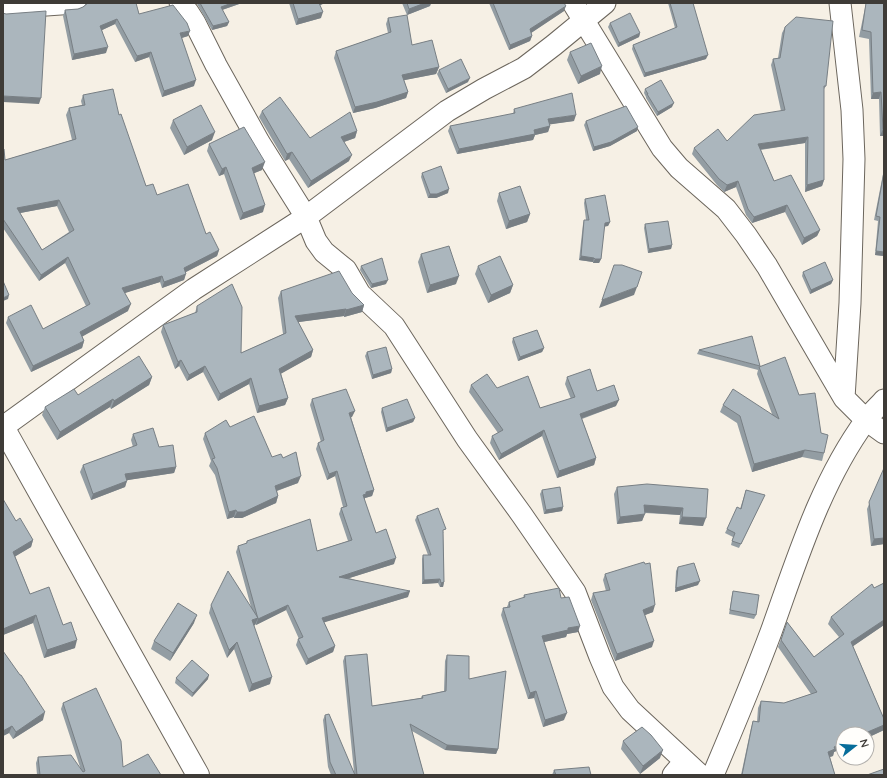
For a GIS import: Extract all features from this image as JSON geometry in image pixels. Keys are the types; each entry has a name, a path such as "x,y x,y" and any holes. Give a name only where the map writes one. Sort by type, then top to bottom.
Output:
{"street":[{"path":"3,8 75,3"},
{"path":"180,3 195,23 216,65 259,142 306,216 316,241 324,252 346,270 360,294 394,326 467,439 575,592 600,657 614,687 630,710 686,770"},
{"path":"573,3 583,22 662,148 678,168 726,209 767,266 844,398 866,420 884,433"},
{"path":"198,775 3,427 194,289 306,216 447,111 524,68 605,3"},
{"path":"840,3 852,110 854,159 850,303 844,398"},
{"path":"713,775 755,676 810,525 820,503 844,455 866,420 884,400"}],"building":[{"path":"88,3 136,3 139,14 173,5 187,23 190,31 180,33 196,80 164,91 151,52 137,56 117,19 100,26 108,47 74,54 65,10 78,9"},
{"path":"200,3 232,3 221,7 229,22 213,26"},
{"path":"293,3 319,3 323,12 298,19"},
{"path":"407,3 425,3 409,9"},
{"path":"493,3 564,3 566,6 530,29 532,36 510,45"},
{"path":"670,3 693,3 708,55 645,73 633,45 677,27"},
{"path":"866,3 884,3 884,129 881,92 873,93 871,32 862,30"},
{"path":"46,11 41,98 3,96 3,13"},
{"path":"630,13 640,33 619,43 610,23"},
{"path":"407,15 412,45 432,40 439,67 402,75 408,92 355,107 336,51 391,32 388,18"},
{"path":"796,17 833,21 826,86 824,86 824,180 807,185 808,137 758,144 774,181 791,175 820,230 804,238 787,205 754,217 748,209 738,181 727,185 719,179 694,148 718,129 727,141 754,115 785,110 773,59 780,58 785,27"},
{"path":"591,43 602,66 581,76 570,52"},
{"path":"461,59 470,78 448,89 439,70"},
{"path":"661,80 674,103 658,112 645,89"},
{"path":"113,89 119,115 121,114 146,186 153,184 157,195 188,184 206,234 210,232 219,250 184,268 186,274 164,282 162,276 122,288 131,304 80,332 84,341 33,366 8,317 31,305 43,329 90,304 68,257 41,275 3,219 3,148 5,160 76,139 69,108 85,105 83,95","holes":["59,200 74,230 42,250 17,208"]},
{"path":"572,93 576,115 548,119 550,126 534,130 535,134 459,149 450,126 515,113 514,109"},
{"path":"280,97 310,138 350,112 357,131 341,137 352,155 311,181 292,152 287,154 262,111"},
{"path":"201,105 215,132 187,147 173,120"},
{"path":"626,106 638,127 611,142 594,147 586,121"},
{"path":"244,127 265,162 252,168 265,205 243,213 226,167 222,169 209,144"},
{"path":"441,166 449,189 437,194 430,194 422,173"},
{"path":"884,172 884,252 876,251 880,217 876,216"},
{"path":"520,186 530,214 509,221 499,193"},
{"path":"605,195 610,222 605,223 601,259 581,256 584,220 589,220 585,199"},
{"path":"668,221 672,245 649,249 645,224"},
{"path":"449,246 459,276 430,285 421,254"},
{"path":"500,256 513,285 491,295 478,266"},
{"path":"382,258 388,280 372,284 361,266"},
{"path":"825,262 833,280 811,290 803,272"},
{"path":"614,265 622,265 642,272 637,287 602,300"},
{"path":"339,271 352,293 364,305 346,310 295,316 313,350 279,369 288,398 259,406 251,378 220,394 205,366 189,375 181,360 178,362 163,325 197,312 197,306 232,284 242,307 241,353 286,333 281,291"},
{"path":"3,281 9,295 3,298"},
{"path":"537,330 544,348 520,357 513,338"},
{"path":"752,336 760,366 699,350"},
{"path":"386,347 392,369 373,375 367,352"},
{"path":"139,356 152,377 60,432 45,407 74,389 78,395"},
{"path":"785,357 799,395 815,393 821,433 828,435 824,453 805,450 754,464 740,416 723,405 733,389 779,419 759,367"},
{"path":"590,369 597,391 614,385 619,400 580,414 596,458 559,471 544,430 501,454 492,436 503,430 471,385 487,374 497,388 528,376 540,408 575,397 567,377"},
{"path":"346,389 355,411 349,413 374,490 366,492 366,494 363,495 376,533 386,529 396,558 339,577 410,591 322,618 335,646 308,659 298,639 303,637 288,605 258,619 238,546 247,543 247,541 310,519 317,551 352,540 341,508 347,506 337,471 329,474 318,443 324,440 312,399"},
{"path":"407,399 415,418 387,428 382,408"},
{"path":"254,416 272,457 281,454 283,458 296,452 301,476 275,486 278,496 244,512 237,512 236,510 229,512 217,468 212,459 215,458 205,433 226,420 230,427"},
{"path":"153,428 159,447 173,445 176,467 125,474 127,481 93,494 83,465 137,445 133,434"},
{"path":"884,468 884,538 874,539 869,502"},
{"path":"647,484 708,489 706,518 682,517 683,508 644,505 645,514 620,517 617,487"},
{"path":"560,487 563,507 546,510 542,490"},
{"path":"746,490 765,495 741,544 732,541 735,533 727,529 737,507 741,509"},
{"path":"3,499 16,521 20,518 33,540 13,552 30,594 49,587 63,625 71,622 77,640 47,650 36,615 3,629"},
{"path":"438,508 446,529 443,530 444,582 441,583 440,579 424,580 423,555 431,555 417,516"},
{"path":"644,562 645,564 650,563 655,605 643,610 654,641 617,654 593,593 610,590 605,574"},
{"path":"694,563 700,581 676,588 678,567"},
{"path":"228,571 258,618 252,620 272,677 252,684 237,642 229,650 211,605"},
{"path":"884,583 884,620 851,642 884,719 884,725 875,729 875,726 835,726 835,749 828,752 835,775 742,775 753,721 759,722 761,701 784,703 817,692 781,640 787,622 814,657 844,634 831,617 872,584 874,588"},
{"path":"559,588 561,598 569,597 580,626 542,636 567,713 545,720 536,691 530,693 503,608 510,607 509,602 525,597 524,595"},
{"path":"733,591 759,595 756,615 730,610"},
{"path":"178,603 197,615 173,653 154,641"},
{"path":"3,651 21,675 45,712 16,732 12,726 3,731"},
{"path":"367,654 372,706 423,698 422,696 446,691 447,655 469,656 469,679 506,671 498,749 447,745 410,724 424,775 357,775 345,656"},
{"path":"192,660 209,675 193,693 176,678"},
{"path":"96,688 121,741 123,767 148,754 161,775 40,775 38,757 71,755 83,772 85,771 63,703"},
{"path":"329,714 355,775 336,775 330,762 325,715"},
{"path":"642,727 651,735 663,750 643,766 623,741"},
{"path":"589,767 591,775 556,775 554,770"},
{"path":"884,769 884,775 867,775"}]}
